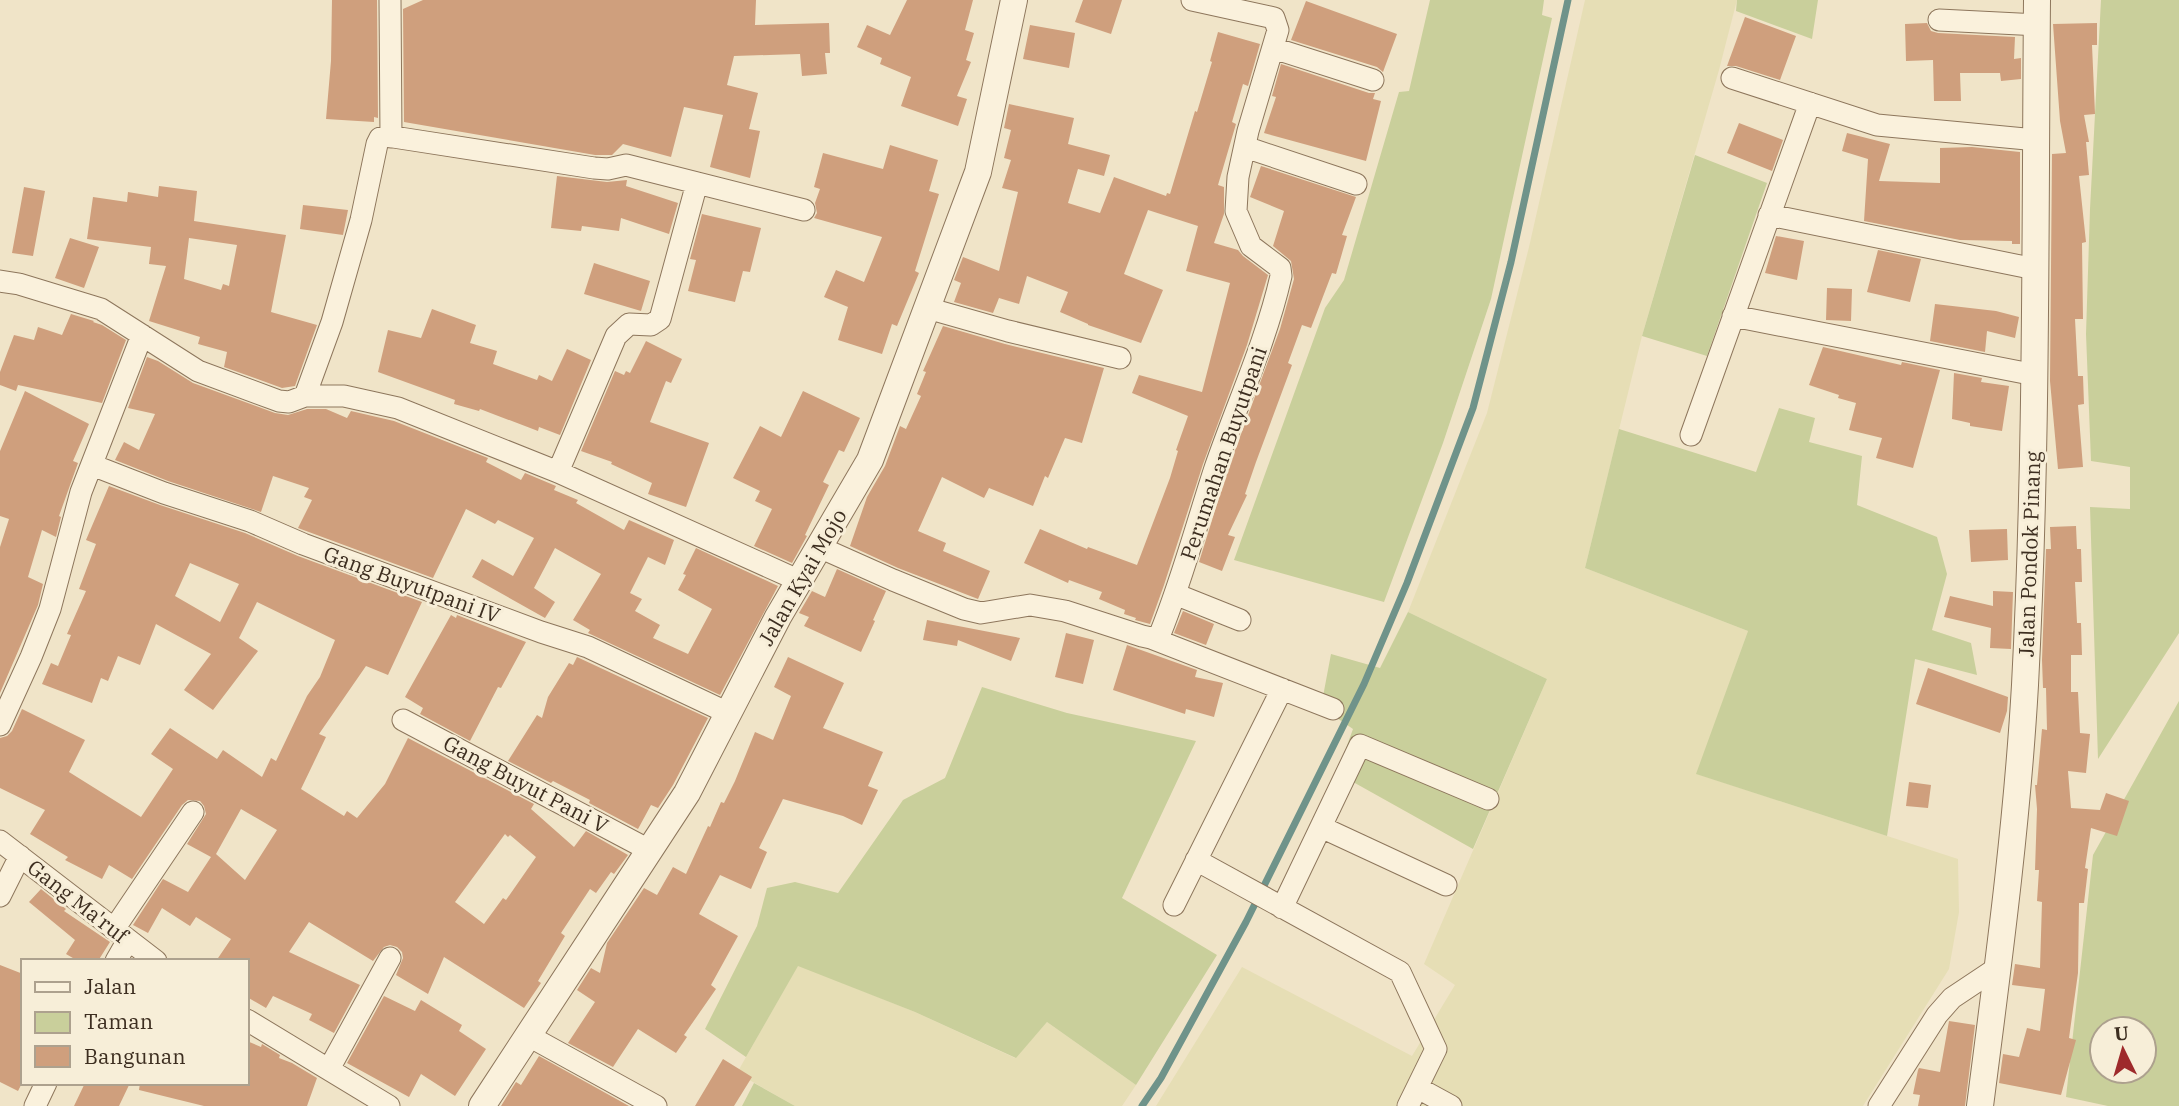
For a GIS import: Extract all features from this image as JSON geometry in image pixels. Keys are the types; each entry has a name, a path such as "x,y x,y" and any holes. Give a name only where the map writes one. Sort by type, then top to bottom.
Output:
{"street":[{"path":"390,0 391,137"},
{"name":"Jalan Kyai Mojo","path":"482,1106 687,793 800,581 870,460 978,172 1014,0"},
{"name":"Perumahan Buyutpani","path":"1151,638 1160,634 1175,594 1281,276 1280,268 1251,246 1236,211 1237,177 1278,30 1276,9 1192,0"},
{"path":"1939,20 2037,12"},
{"name":"Jalan Pondok Pinang","path":"1980,1106 2014,820 2024,686 2034,450 2037,12"},
{"path":"1273,48 1373,80"},
{"path":"1732,78 1877,125 2037,140"},
{"path":"1691,435 1810,103"},
{"path":"305,396 336,309 380,138 391,137 594,168 608,169 626,165 804,210"},
{"path":"1245,148 1356,184"},
{"path":"558,472 616,336 629,324 651,325 660,319 697,183"},
{"path":"1769,215 2035,269"},
{"path":"0,281 19,284 101,309 198,371 279,401 289,402 305,396 344,396 398,408 558,472 800,581"},
{"path":"927,308 1120,358"},
{"path":"1733,316 2035,374"},
{"path":"0,725 32,657 50,609 81,492 142,335"},
{"name":"Gang Buyutpani IV","path":"92,465 164,493 250,520 303,544 588,647 728,713"},
{"path":"819,547 893,580 981,613 1030,605 1065,611 1151,638 1333,709"},
{"path":"1175,594 1240,620"},
{"path":"1174,905 1282,689"},
{"name":"Gang Buyut Pani V","path":"403,719 649,850"},
{"path":"1276,904 1321,827 1360,745 1488,799"},
{"path":"117,959 121,934 193,812"},
{"path":"1321,827 1446,885"},
{"name":"Gang Ma'ruf","path":"0,841 153,959"},
{"path":"0,895 20,856"},
{"path":"1196,860 1400,972 1436,1049 1413,1097 1451,1106"},
{"path":"328,1069 390,958"},
{"path":"1879,1106 1937,1015 1952,999 1997,968"},
{"path":"248,1021 388,1106"},
{"path":"527,1035 656,1106"},
{"path":"35,1106 45,1085"}],"shaded area":[{"path":"1585,0 1737,0 1642,336 1585,568 1748,631 1697,774 1958,859 1959,912 1949,969 1863,1106 1156,1106 1242,967 1412,1056 1455,985 1424,964 1547,679 1408,612 1487,413 1529,247"},
{"path":"798,965 915,1012 1015,1058 1047,1022 1136,1085 1122,1106 795,1106 737,1073"}],"green space":[{"path":"1430,0 1544,0 1542,15 1552,18 1491,299 1443,443 1384,602 1234,560 1325,308 1344,280 1399,92 1409,91"},
{"path":"1737,0 1818,0 1812,39 1736,11"},
{"path":"2101,0 2179,0 2179,633 2098,759 2090,507 2130,509 2130,467 2091,461 2086,334"},
{"path":"1695,155 1767,183 1707,356 1642,336"},
{"path":"1779,408 1815,418 1809,442 1862,456 1857,505 1937,537 1947,574 1932,630 1971,643 1977,675 1915,659 1887,836 1696,774 1748,631 1585,568 1619,429 1756,472"},
{"path":"1408,612 1547,679 1473,849 1337,773 1353,729 1321,707 1331,654 1380,668"},
{"path":"982,687 1067,713 1196,741 1122,898 1217,955 1136,1085 1047,1022 1016,1058 915,1012 798,966 746,1057 705,1029 757,926 767,888 795,882 838,893 903,800 945,778"},
{"path":"2179,701 2179,1106 2108,1106 2066,1097 2093,855"},
{"path":"754,1083 795,1106 742,1106"}],"building":[{"path":"332,0 377,0 378,118 374,117 374,122 326,119"},
{"path":"423,0 756,0 755,25 829,23 830,53 825,53 827,74 802,76 800,54 734,56 727,85 758,93 749,129 760,131 750,178 710,167 723,115 684,107 671,157 623,144 612,155 595,155 404,122 403,9"},
{"path":"907,0 973,0 965,30 974,33 966,60 971,62 957,96 967,99 958,126 901,106 911,77 880,64 882,58 857,47 867,25 890,35"},
{"path":"1083,0 1122,0 1111,34 1075,22"},
{"path":"1306,1 1397,34 1383,72 1377,67 1291,40"},
{"path":"1745,17 1796,36 1780,80 1736,66 1727,66"},
{"path":"1927,23 1931,31 1938,33 2015,37 2014,59 2021,58 2021,79 2001,81 2000,73 1960,73 1961,101 1934,101 1933,60 1906,61 1905,24"},
{"path":"2097,23 2097,45 2092,45 2095,114 2084,115 2089,142 2086,142 2089,175 2079,176 2086,242 2082,243 2083,319 2075,319 2078,376 2083,376 2084,404 2078,405 2083,467 2058,469 2050,381 2052,154 2066,153 2060,121 2053,24"},
{"path":"1030,25 1075,33 1069,68 1023,59"},
{"path":"1218,32 1260,44 1248,86 1243,84 1232,122 1236,124 1218,185 1224,187 1224,214 1214,243 1238,250 1268,275 1247,345 1203,464 1150,624 1135,620 1136,618 1124,614 1125,610 1099,599 1102,592 1069,580 1068,583 1024,563 1040,529 1087,549 1088,547 1137,565 1170,478 1188,416 1132,393 1139,375 1202,392 1230,283 1186,271 1198,226 1148,210 1124,274 1163,290 1141,343 1088,325 1060,312 1068,292 1027,276 1019,304 999,298 993,313 954,302 961,283 954,280 963,257 999,271 1018,192 1002,188 1011,160 1004,158 1011,130 1004,128 1009,104 1074,118 1068,144 1110,155 1104,176 1078,169 1068,203 1100,213 1114,177 1166,196 1167,193 1170,194 1195,111 1197,112"},
{"path":"1281,64 1375,93 1373,99 1381,101 1366,161 1264,133 1276,97 1272,96"},
{"path":"1739,123 1783,140 1772,171 1727,153"},
{"path":"1847,133 1890,144 1879,181 1940,183 1940,148 1972,147 2020,152 2020,244 2012,244 2012,241 1960,240 1864,221 1868,159 1842,151"},
{"path":"890,145 938,160 929,191 939,194 915,271 919,273 897,326 892,324 882,354 838,340 848,307 824,297 836,270 864,282 882,237 814,218 820,189 814,187 823,153 883,169"},
{"path":"1261,166 1356,197 1342,235 1347,236 1336,274 1332,273 1311,328 1302,325 1288,363 1292,365 1256,462 1245,494 1247,495 1228,535 1235,537 1222,571 1199,562 1227,472 1280,329 1294,279 1291,261 1273,246 1284,211 1250,197"},
{"path":"557,176 607,182 627,180 626,186 678,203 669,234 621,218 619,231 582,226 581,231 551,228"},
{"path":"159,186 197,191 194,221 286,235 271,312 317,325 295,386 282,388 224,367 227,352 198,344 200,337 149,321 166,266 149,264 151,247 87,239 93,197 127,202 128,192 158,197","holes":["189,238 237,245 229,286 223,284 221,290 184,279"]},
{"path":"24,187 45,191 33,256 12,253"},
{"path":"303,205 348,210 343,235 300,229"},
{"path":"702,214 761,228 750,272 743,271 735,302 688,291 696,260 690,259"},
{"path":"1776,236 1804,241 1797,280 1765,273"},
{"path":"70,238 99,247 84,288 55,278"},
{"path":"1878,250 1921,259 1910,302 1867,292"},
{"path":"594,263 650,281 641,311 584,294"},
{"path":"1827,288 1852,289 1851,321 1826,320"},
{"path":"1935,304 1996,311 2019,317 2015,338 1987,331 1985,352 1930,341"},
{"path":"432,309 476,325 470,343 497,351 493,364 537,380 539,375 552,381 567,349 591,360 560,435 539,427 538,431 480,409 479,411 454,404 455,400 378,372 388,330 421,338"},
{"path":"71,314 94,321 126,340 102,403 18,385 16,391 0,385 0,372 14,335 34,340 38,327 62,335"},
{"path":"943,326 1104,368 1082,443 1065,438 1033,506 989,488 984,498 942,477 918,531 946,543 943,551 990,571 978,599 850,546 867,497 885,466 900,426 906,429 921,396 917,394 926,372 923,371"},
{"path":"646,341 682,359 671,383 666,381 650,422 709,443 686,507 648,494 652,483 611,464 612,462 581,451 615,371 624,375 626,371 630,373"},
{"path":"1823,347 1901,365 1902,362 1940,370 1913,468 1876,458 1882,438 1849,430 1856,403 1809,385"},
{"path":"147,357 193,383 275,413 288,415 307,409 326,409 347,418 351,411 394,421 488,458 486,462 521,480 525,473 556,486 554,490 578,500 576,503 624,530 629,520 674,540 665,565 648,557 630,593 642,599 635,611 660,625 653,638 688,654 712,609 678,590 696,548 778,586 720,695 588,633 590,630 573,620 601,574 555,548 534,588 555,602 545,618 472,577 482,559 513,576 534,538 498,520 495,524 466,509 433,578 298,528 312,500 304,497 309,488 273,476 261,512 115,460 124,442 139,450 155,414 128,408"},
{"path":"1954,373 1982,378 1981,382 2009,386 2002,431 1970,426 1970,423 1952,419"},
{"path":"25,391 89,424 73,461 78,463 59,516 61,517 56,537 42,530 28,577 43,584 38,605 0,693 0,547 9,519 0,516 0,451"},
{"path":"803,391 860,418 844,452 839,450 823,482 829,485 792,563 754,546 772,509 755,501 760,491 733,478 760,426 781,437"},
{"path":"109,486 245,533 298,556 422,602 388,675 366,666 319,734 326,737 301,789 344,816 347,811 357,818 385,784 408,738 534,804 531,809 574,847 586,831 628,855 596,893 590,889 561,933 565,936 538,981 541,983 524,1008 444,957 428,994 396,975 403,958 397,947 384,947 373,961 309,922 289,952 360,985 334,1033 309,1020 312,1014 273,996 266,1008 248,998 248,959 217,959 231,939 196,917 190,926 162,908 148,933 133,925 163,879 188,892 211,857 187,844 206,814 200,801 188,800 182,805 132,879 109,865 102,879 65,860 68,857 30,834 45,810 0,788 0,738 12,731 22,709 85,740 69,772 141,817 173,769 151,754 170,728 217,759 223,750 262,777 271,758 276,761 307,696 320,677 335,640 257,602 239,638 258,651 213,710 184,690 211,654 156,624 140,665 118,656 108,681 101,678 92,703 42,684 51,663 58,666 71,635 67,634 86,591 79,589 96,544 86,540","holes":["190,563 239,584 220,622 175,596","241,809 277,830 245,880 216,854","505,834 508,837 510,835 536,857 506,900 503,898 484,924 455,902"]},
{"path":"2076,526 2077,549 2081,549 2082,582 2075,582 2082,655 2071,655 2071,692 2078,692 2080,733 2090,734 2086,773 2068,771 2071,808 2100,810 2106,793 2129,801 2117,836 2091,828 2085,868 2088,869 2084,903 2079,903 2078,973 2069,1038 2076,1040 2061,1095 1999,1083 2003,1054 2019,1057 2027,1028 2040,1031 2045,989 2012,985 2015,964 2040,968 2042,902 2037,901 2039,870 2035,870 2035,785 2042,729 2047,730 2042,660 2046,549 2051,549 2050,527"},
{"path":"2007,529 2008,560 1971,562 1969,530"},
{"path":"837,569 886,591 861,652 804,626 809,617 799,613 812,591 825,597"},
{"path":"1993,591 2013,592 2011,649 1990,648 1991,628 1944,617 1950,596 1993,606"},
{"path":"1183,611 1214,624 1206,645 1174,633"},
{"path":"451,615 526,642 501,688 498,687 470,741 420,714 423,708 405,697"},
{"path":"927,620 1020,638 1011,661 958,640 957,646 923,640"},
{"path":"1066,633 1094,640 1083,684 1055,677"},
{"path":"1127,645 1197,670 1195,677 1223,683 1214,717 1186,709 1185,714 1113,690"},
{"path":"577,657 708,718 673,785 658,808 651,805 638,829 589,803 590,800 508,761 537,715 542,718 548,697 569,663 573,665"},
{"path":"788,657 844,683 823,728 883,752 868,786 878,790 862,825 843,816 783,799 759,848 767,852 751,889 720,875 699,914 738,936 711,985 716,989 684,1035 687,1037 676,1053 638,1029 613,1067 568,1043 595,1002 577,990 591,968 600,973 607,943 644,888 657,895 673,867 686,874 708,826 710,827 721,802 724,803 735,781 755,732 773,740 791,696 774,687"},
{"path":"1928,668 2008,697 2000,733 1916,704"},
{"path":"1909,782 1931,785 1928,808 1906,806"},
{"path":"41,889 66,909 64,911 110,942 99,959 75,959 66,954 75,940 29,902"},
{"path":"0,965 21,973 21,1085 18,1091 0,1082"},
{"path":"384,996 415,1011 421,1000 462,1025 459,1031 486,1049 455,1096 421,1074 409,1097 347,1063"},
{"path":"1949,1021 1975,1025 1965,1106 1918,1106 1920,1095 1913,1094 1918,1070 1940,1072"},
{"path":"248,1041 261,1047 262,1044 280,1055 279,1058 317,1078 307,1106 204,1106 139,1090 140,1085 248,1085"},
{"path":"539,1056 629,1106 501,1106 516,1082 521,1085"},
{"path":"723,1059 752,1077 734,1106 695,1106"},
{"path":"84,1085 129,1085 119,1106 74,1106"}],"waterway":[{"path":"1142,1106 1161,1078 1246,922 1364,684 1407,583 1473,408 1511,262 1568,0"}]}
